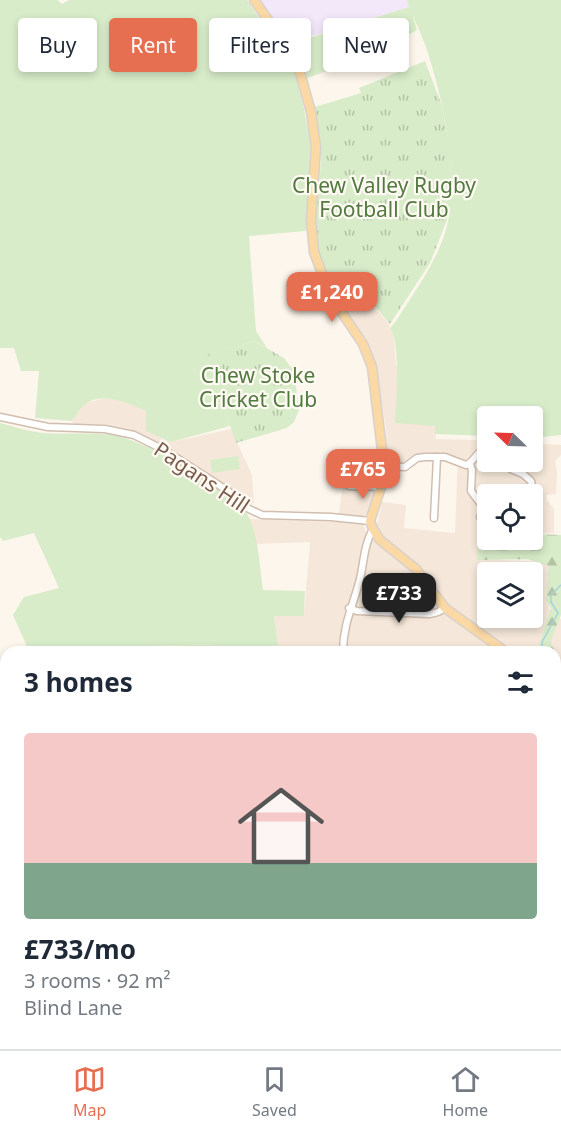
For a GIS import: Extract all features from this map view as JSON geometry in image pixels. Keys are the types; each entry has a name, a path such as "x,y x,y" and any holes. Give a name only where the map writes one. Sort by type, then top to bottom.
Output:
{"main road":[{"path":"254,0 296,61 304,86 316,147 311,220 314,252 338,308 363,344 369,358 382,436 381,487 371,525 380,540 416,569 444,608 498,646"}],"street":[{"name":"Pagans Hill","path":"0,417 40,426 105,429 134,435 166,451 228,490 249,509 262,515 331,517 371,525"},
{"path":"381,466 405,467 417,458 438,457 445,457 466,465 470,464 477,455"},
{"path":"434,518 438,457"},
{"path":"470,464 471,491 477,498"},
{"path":"518,472 531,481 532,484"},
{"path":"357,487 358,479"},
{"path":"349,486 381,487"},
{"path":"343,646 343,634 349,608 360,580 371,525"},
{"path":"349,608 357,611 430,614 444,608"}],"shaded area":[{"path":"258,0 407,0 410,7 373,18 323,18 323,33 311,36 311,18 271,18"},
{"path":"344,285 365,297 387,321 393,333 396,365 435,426 436,439 477,440 477,472 543,472 543,444 561,445 561,455 555,461 556,494 546,495 554,509 554,533 543,533 543,484 477,484 477,550 479,550 479,559 554,562 548,601 552,618 561,619 561,646 278,646 274,616 304,616 310,542 256,544 249,519 338,522 345,466 378,465 378,479 372,505 368,513 362,517 365,530 373,541 380,533 377,525 382,502 406,505 404,528 455,533 458,457 438,453 419,453 402,463 387,462 386,429 376,365 366,338 345,312 333,286"},
{"path":"107,398 129,402 147,411 171,442 231,429 252,475 254,503 249,505 204,471 130,429 105,424 74,424 72,421 85,403"}],"green space":[{"path":"0,0 57,0 62,4 69,0 247,0 259,18 209,18 209,72 294,72 312,152 306,231 249,236 256,331 267,348 254,341 207,355 230,426 171,442 146,431 146,411 106,398 90,401 72,421 35,418 39,371 21,371 14,348 0,348"},
{"path":"407,0 561,0 561,435 543,437 543,406 477,406 477,436 435,434 435,426 395,423 397,360 396,347 390,328 434,259 444,236 451,195 446,124 436,79 412,13 417,30 409,35 409,18 374,18 409,7"},
{"path":"323,34 324,72 307,78 305,72 311,72 311,37"},
{"name":"Chew Valley Rugby Football Club","path":"425,61 442,106 450,149 452,207 430,263 390,324 367,297 344,283 330,284 319,268 315,223 321,162 315,107 361,93 359,88 398,72 409,72 409,68"},
{"name":"Chew Stoke Cricket Club","path":"254,341 284,358 294,372 299,410 294,422 287,428 236,443 206,355"},
{"path":"0,423 54,434 114,435 145,446 185,467 206,479 238,504 247,514 254,530 263,590 305,591 304,616 274,616 278,646 216,646 216,644 29,646 13,615 24,597 59,588 34,533 3,541 0,537"},
{"path":"238,456 240,469 212,473 210,460"},
{"path":"543,534 561,535 561,615 551,640 552,646 539,646 551,608 546,601 549,566 543,562 527,559 477,560 477,550 543,550"},
{"path":"217,644 217,646 156,646"}],"waterway":[{"path":"542,646 558,613 551,602 551,595 561,585"}]}
